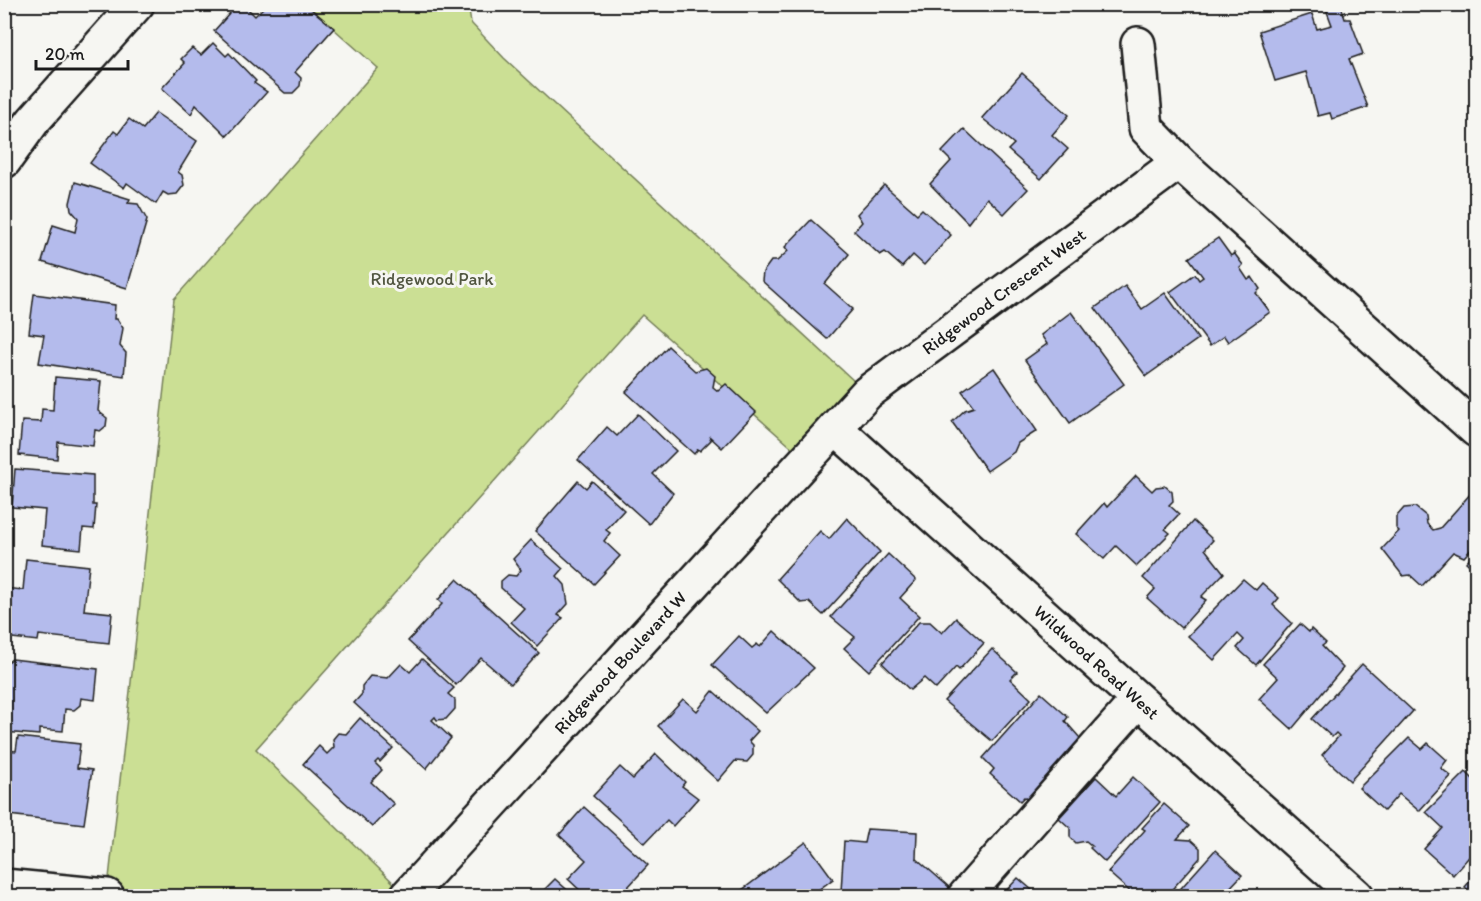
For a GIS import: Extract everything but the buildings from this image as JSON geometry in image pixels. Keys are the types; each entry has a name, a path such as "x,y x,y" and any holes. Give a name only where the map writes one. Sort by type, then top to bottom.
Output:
{"street":[{"path":"4,161 33,121 137,4"},
{"path":"1138,44 1146,128 1179,162 1476,430"},
{"name":"Ridgewood Crescent West","path":"835,428 867,393 1179,162"},
{"name":"Wildwood Road West","path":"835,428 1357,897"},
{"name":"Ridgewood Boulevard W","path":"407,897 835,428"},
{"path":"965,897 1138,700"},
{"path":"4,886 107,897"}],"green space":[{"name":"Ridgewood Park","path":"307,5 468,5 471,23 504,58 867,393 806,460 642,315 256,749 407,896 107,896 174,299 378,68"}]}
